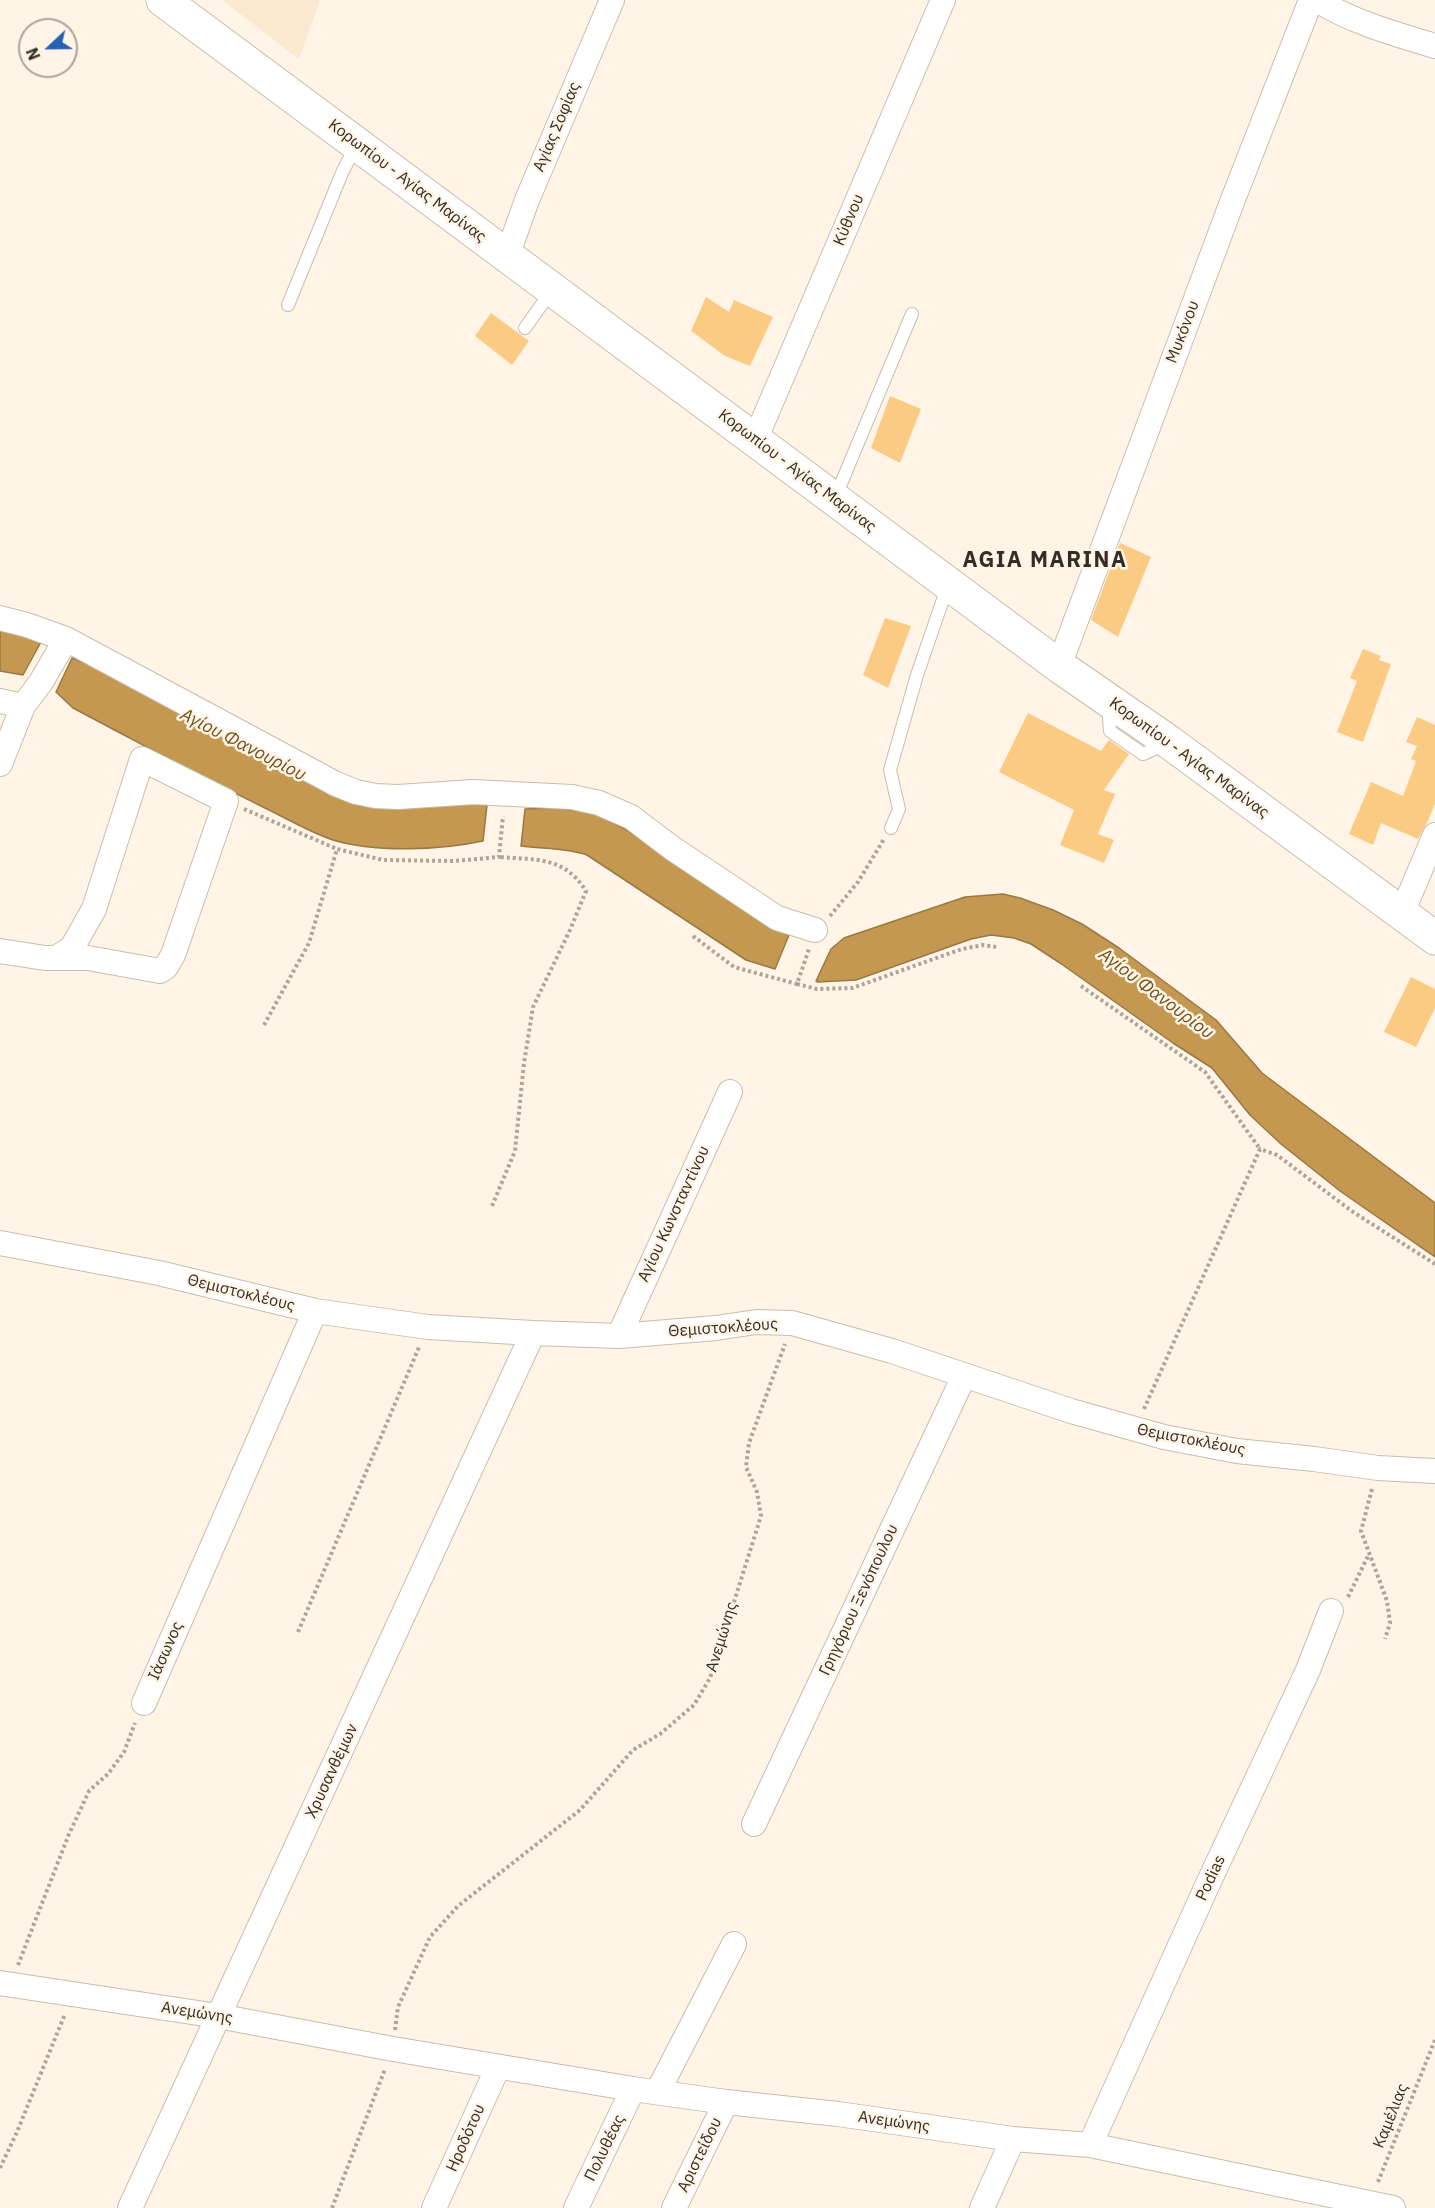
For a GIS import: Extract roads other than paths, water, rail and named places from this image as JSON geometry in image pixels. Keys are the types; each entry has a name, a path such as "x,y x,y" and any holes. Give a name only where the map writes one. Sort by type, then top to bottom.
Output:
{"main road":[{"name":"Κορωπίου - Αγίας Μαρίνας","path":"163,0 1059,666 1169,742 1435,938"}],"street":[{"name":"Αγίας Σοφίας","path":"507,256 527,200 612,0"},
{"name":"Κύθνου","path":"755,440 943,0"},
{"name":"Μυκόνου","path":"1059,666 1232,202 1311,0"},
{"path":"1317,0 1328,7 1385,31 1435,46"},
{"path":"0,618 27,625 62,645 356,792 398,797 473,792 572,797 599,803 631,817 672,848 777,918 815,930"},
{"path":"0,764 12,704 41,682 62,645"},
{"path":"0,951 56,958 88,958 160,971 166,967 173,955 226,801 142,759 94,909 72,948 56,958"},
{"path":"1402,913 1435,835"},
{"name":"Αγίου Κωνσταντίνου","path":"619,1336 730,1092"},
{"name":"Θεμιστοκλέους","path":"0,1243 159,1273 315,1311 428,1327 619,1336 716,1328 756,1322 792,1323 892,1351 1071,1411 1135,1429 1237,1451 1378,1468 1435,1471"},
{"name":"Ιάσωνος","path":"144,1703 315,1311"},
{"name":"Χρυσανθέμων","path":"130,2208 533,1333"},
{"name":"Γρηγόριου Ξενόπουλου","path":"754,1824 964,1376"},
{"name":"Podias","path":"1090,2145 1210,1878 1308,1670 1331,1611"},
{"path":"658,2091 734,1944"},
{"name":"Ανεμώνης","path":"5,1983 218,2016 393,2049 633,2089 837,2114 1012,2139 1090,2145 1382,2205"},
{"name":"Ηροδότου","path":"434,2208 498,2067"},
{"name":"Πολυθέας","path":"576,2208 633,2089"},
{"name":"Αριστείδου","path":"674,2208 726,2102"},
{"path":"982,2208 1012,2139"}],"lane":[{"path":"288,305 342,172 357,144"},
{"path":"525,328 552,290"},
{"path":"835,499 912,314"},
{"path":"891,828 899,809 890,770 917,675 948,584"}],"water":[{"path":"0,628 41,642 23,675 0,671"},
{"name":"Αγίου Φανουρίου","path":"72,658 101,669 326,788 487,805 483,841 408,849 350,844 315,833 73,708 56,692"},
{"path":"557,808 594,813 625,829 762,921 789,935 775,969 746,960 587,855 521,846 525,809"},
{"name":"Αγίου Φανουρίου","path":"1003,894 1053,910 1082,924 1119,948 1216,1020 1262,1073 1435,1203 1435,1257 1340,1191 1281,1144 1250,1115 1212,1068 1031,944 1014,938 991,935 971,939 856,980 816,981 831,949 844,938 965,897"}],"district":[{"name":"AGIA MARINA","path":"1045,561"}]}
